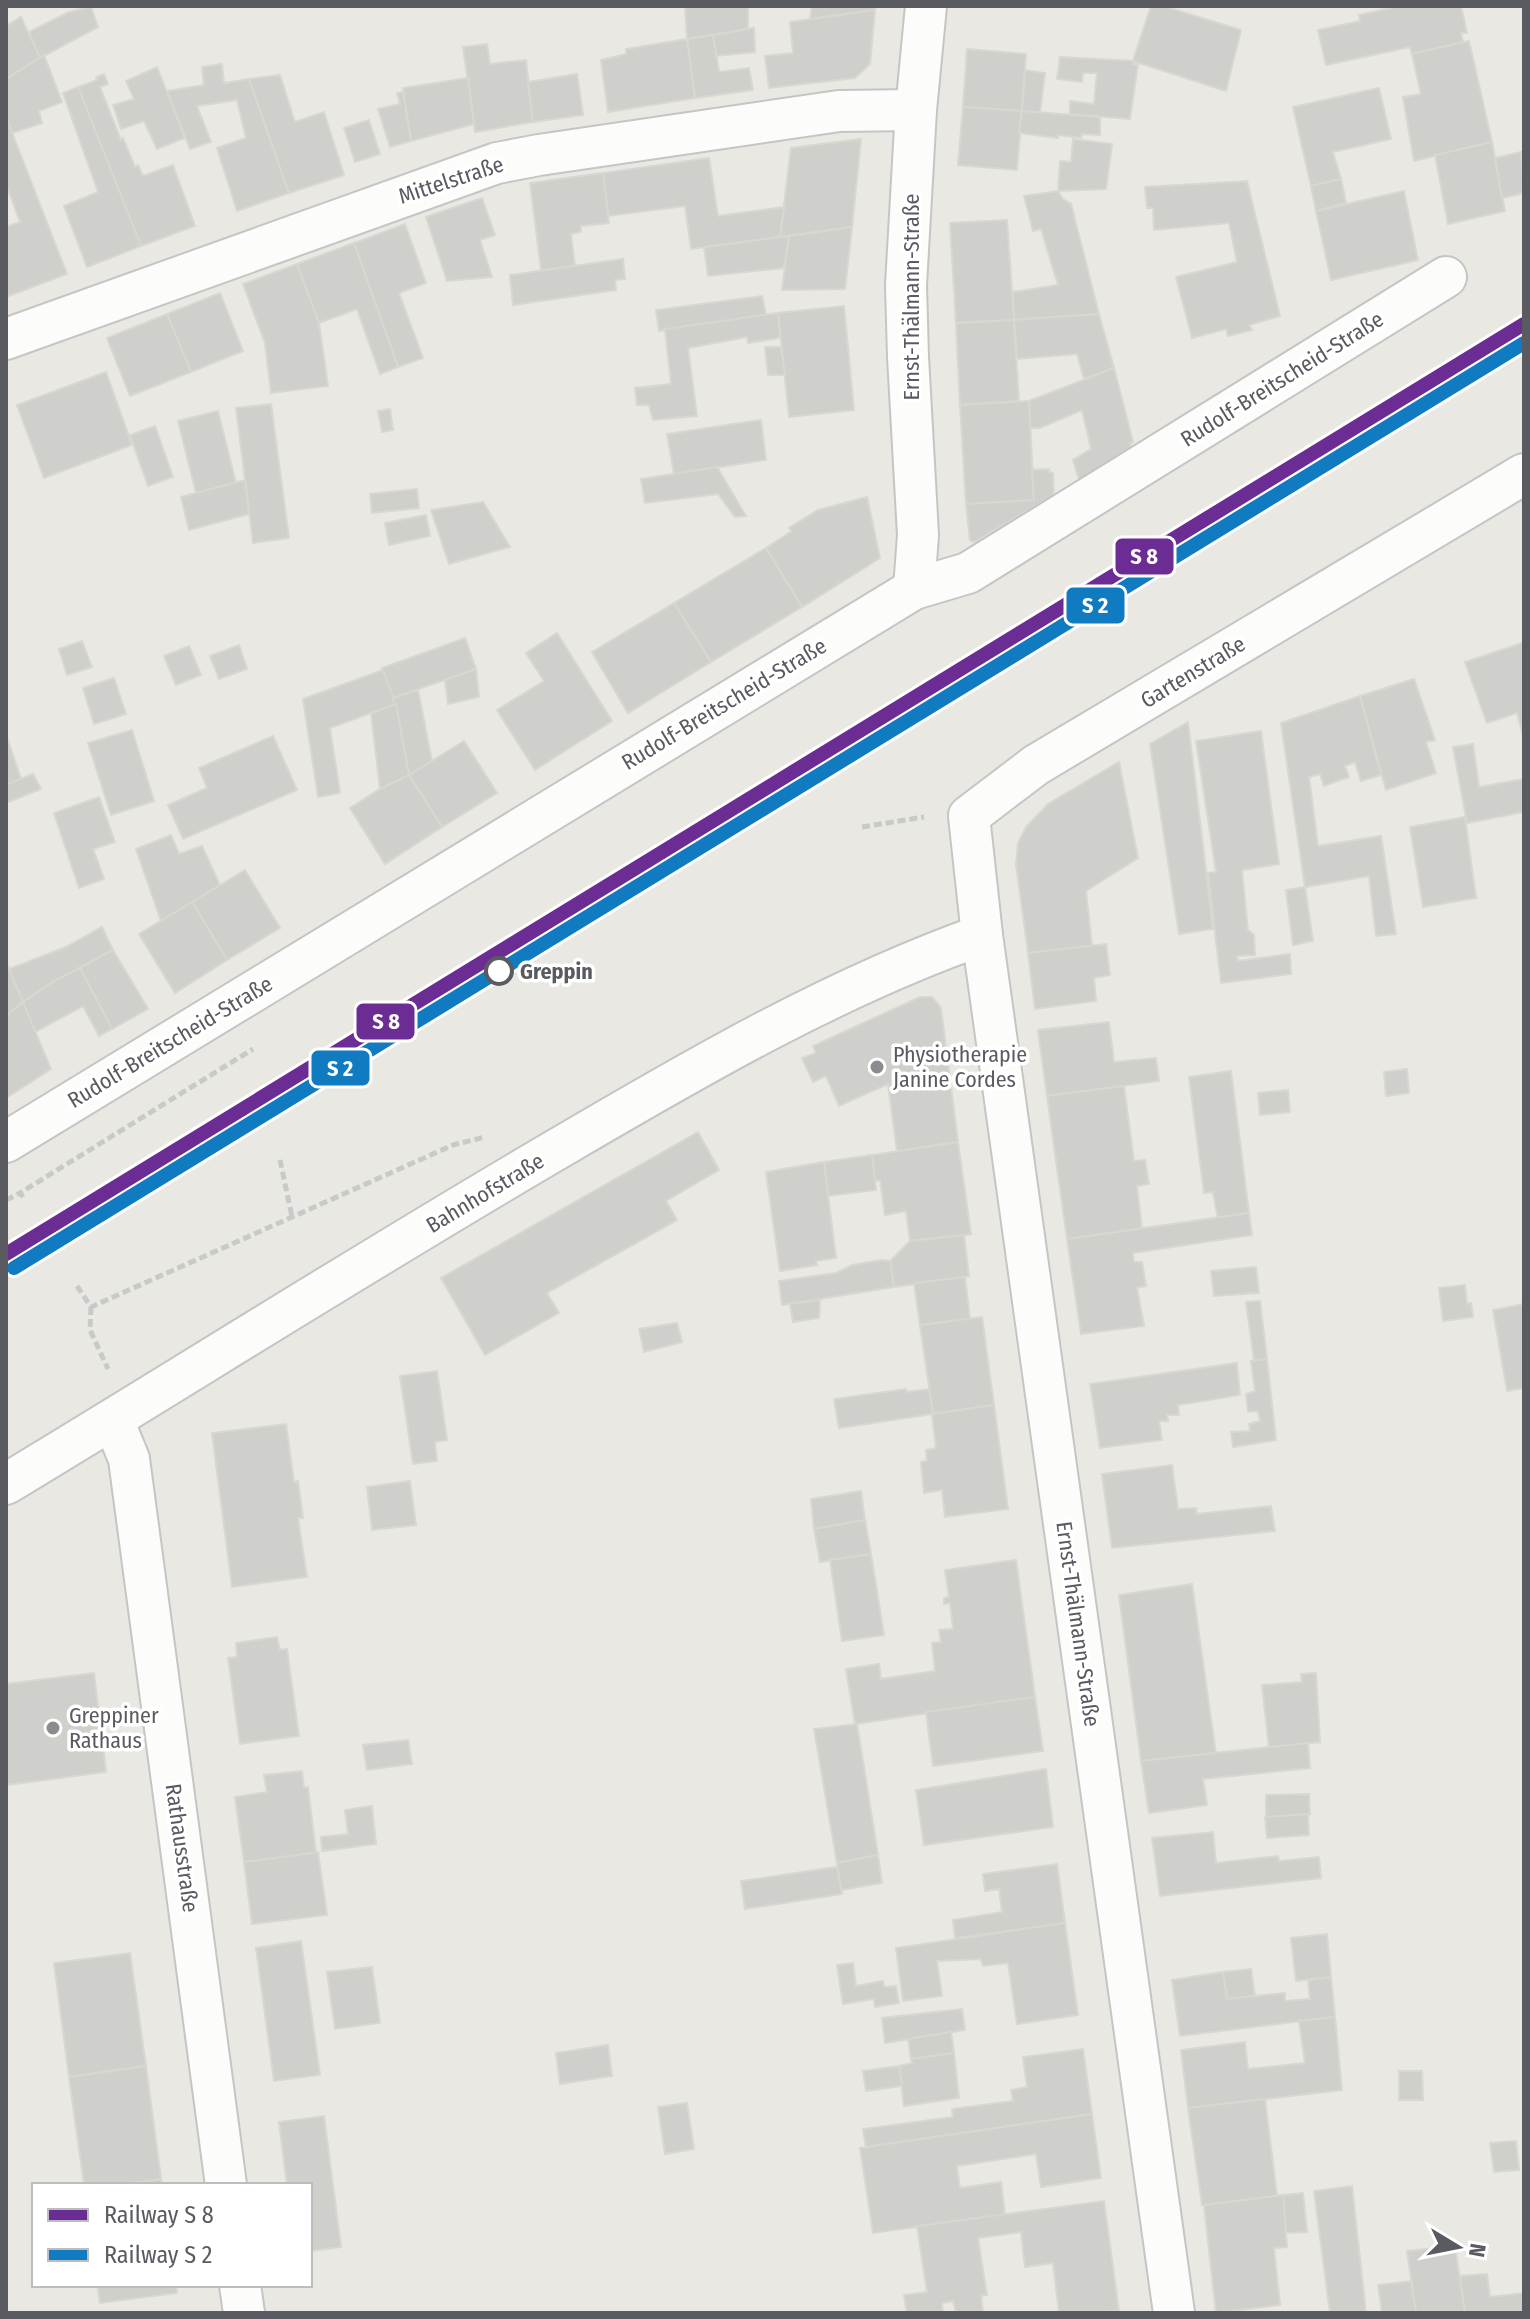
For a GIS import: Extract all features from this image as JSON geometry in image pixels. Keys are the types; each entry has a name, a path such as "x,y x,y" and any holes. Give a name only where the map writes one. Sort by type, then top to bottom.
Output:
{"street":[{"name":"Ernst-Thälmann-Straße","path":"914,589 918,535 906,285 916,110 926,6"},
{"name":"Mittelstraße","path":"6,339 497,163 839,111 916,110"},
{"name":"Rudolf-Breitscheid-Straße","path":"6,1142 914,589 968,573 1446,277"},
{"name":"Gartenstraße","path":"969,816 1036,765 1524,474"},
{"path":"969,816 982,935"},
{"name":"Ernst-Thälmann-Straße","path":"982,935 1174,2313"},
{"name":"Bahnhofstraße","path":"6,1484 512,1176 717,1057 933,952 982,935"},
{"name":"Rathausstraße","path":"113,1420 129,1459 226,2183"},
{"path":"240,2287 244,2313"}],"path":[{"path":"862,827 926,817 969,816"},
{"path":"91,1307 453,1145 487,1136 495,1144 512,1176"},
{"path":"280,1160 292,1217"},
{"path":"6,1200 20,1193"},
{"path":"77,1286 91,1307 90,1330 108,1366"}],"building":[{"path":"685,6 748,6 748,29 687,39"},
{"path":"812,6 876,6 875,10 810,19"},
{"path":"1151,6 1163,6 1241,30 1226,91 1133,61"},
{"path":"1400,6 1461,6 1467,33 1461,33 1463,42 1412,54 1410,47 1326,65 1318,30 1360,21 1359,15"},
{"path":"91,7 98,27 40,58 29,32 69,12"},
{"path":"875,10 870,64 855,78 769,88 765,56 793,53 790,22"},
{"path":"21,17 40,58 6,79 6,26"},
{"path":"754,28 755,52 716,56 713,35"},
{"path":"713,35 719,72 749,68 753,90 695,98 687,39"},
{"path":"687,39 695,98 608,112 601,60 626,54 626,49"},
{"path":"1469,41 1492,142 1414,161 1403,97 1421,94 1412,54"},
{"path":"487,44 490,64 526,60 533,122 475,132 463,47"},
{"path":"967,49 1026,54 1022,111 963,107"},
{"path":"44,55 62,102 39,111 42,123 12,133 6,117 6,79"},
{"path":"1060,57 1133,61 1133,64 1138,64 1130,119 1070,114 1070,101 1094,104 1097,73 1083,73 1082,82 1057,79"},
{"path":"222,64 224,83 249,79 289,193 237,211 217,148 246,138 237,100 197,106 211,142 190,149 167,91 204,85 202,67"},
{"path":"157,67 185,138 157,149 144,121 121,129 113,105 134,99 126,81"},
{"path":"1025,70 1045,73 1040,113 1022,111"},
{"path":"104,74 108,84 100,87 135,167 138,165 143,176 173,165 195,226 141,246 78,87"},
{"path":"577,74 583,115 533,122 528,82"},
{"path":"280,75 295,122 324,112 344,175 289,193 249,79"},
{"path":"468,78 474,124 411,141 403,88"},
{"path":"78,87 141,246 87,267 64,206 98,192 63,93"},
{"path":"1379,88 1391,139 1333,152 1341,179 1311,186 1293,107"},
{"path":"403,92 411,141 390,147 378,109 400,104 397,93"},
{"path":"963,107 1022,111 1017,170 958,165"},
{"path":"1022,111 1100,117 1100,135 1082,134 1081,138 1058,135 1058,138 1019,133"},
{"path":"6,117 67,274 6,297 6,227 20,222 6,184"},
{"path":"369,120 380,154 355,162 344,128"},
{"path":"861,139 852,227 780,237 791,148"},
{"path":"1073,139 1112,144 1106,189 1058,191 1060,161 1071,162"},
{"path":"1492,142 1505,211 1448,224 1435,155"},
{"path":"1521,152 1524,189 1520,194 1502,198 1495,158"},
{"path":"709,158 718,216 784,207 780,237 691,249 685,206 608,216 603,173"},
{"path":"603,173 609,223 581,226 581,232 571,234 575,266 541,270 530,183"},
{"path":"1341,179 1346,203 1316,211 1311,186"},
{"path":"1247,181 1280,316 1249,325 1252,330 1228,336 1226,329 1192,338 1176,277 1237,262 1229,223 1154,230 1153,208 1147,208 1145,187"},
{"path":"1058,191 1071,204 1099,314 1014,320 1013,292 1058,285 1041,229 1033,231 1024,196"},
{"path":"1404,191 1418,260 1331,280 1316,211"},
{"path":"482,198 495,235 480,240 492,277 447,281 426,217"},
{"path":"1007,220 1014,320 956,323 950,223"},
{"path":"405,224 426,283 399,293 423,358 398,367 354,243"},
{"path":"852,227 845,289 782,290 789,236"},
{"path":"789,236 784,268 708,276 704,247"},
{"path":"354,243 398,367 380,374 357,309 319,323 297,264"},
{"path":"623,259 625,279 615,280 616,290 513,305 510,275"},
{"path":"297,264 319,323 328,386 271,393 265,343 243,284"},
{"path":"220,293 243,351 191,372 167,314"},
{"path":"762,296 766,315 659,331 656,310"},
{"path":"844,306 854,410 789,417 778,313"},
{"path":"778,313 780,338 748,343 747,337 688,348 697,416 653,420 649,405 637,405 635,388 671,384 665,329"},
{"path":"167,314 191,372 130,396 107,338"},
{"path":"1099,314 1114,368 1084,379 1077,354 1017,359 1014,320"},
{"path":"1014,320 1019,401 960,405 956,323"},
{"path":"765,347 781,347 785,375 768,375"},
{"path":"1114,368 1133,442 1130,443 1131,449 1079,480 1073,460 1091,449 1082,410 1040,428 1030,428 1029,401"},
{"path":"106,372 132,445 44,478 17,405"},
{"path":"1029,401 1034,500 966,504 960,405"},
{"path":"271,404 289,538 253,543 236,408"},
{"path":"390,409 393,430 382,432 378,411"},
{"path":"218,411 236,483 196,493 178,421"},
{"path":"761,420 766,460 674,474 667,434"},
{"path":"155,426 173,477 148,486 130,435"},
{"path":"717,467 746,516 735,517 718,494 645,503 641,479"},
{"path":"1049,469 1053,473 1054,495 974,542 970,540 966,504 1034,500 1032,470"},
{"path":"245,480 249,514 189,530 181,497"},
{"path":"417,489 419,508 372,513 370,494"},
{"path":"867,497 880,558 802,607 766,548 792,531 789,528 818,510"},
{"path":"483,502 510,547 449,564 431,510"},
{"path":"426,515 430,536 389,545 385,523"},
{"path":"766,548 802,607 711,662 674,603"},
{"path":"674,603 711,662 628,713 592,652"},
{"path":"557,633 612,721 535,770 497,710 544,681 526,653"},
{"path":"465,638 476,669 393,698 382,668"},
{"path":"82,641 92,667 67,675 59,649"},
{"path":"1522,643 1524,739 1517,713 1487,723 1465,662"},
{"path":"239,645 247,669 219,679 210,656"},
{"path":"189,646 201,675 176,685 164,656"},
{"path":"476,669 479,697 448,704 445,680"},
{"path":"383,670 396,704 330,728 340,793 318,797 303,699"},
{"path":"114,678 126,714 94,724 83,688"},
{"path":"1414,679 1435,740 1426,742 1436,773 1386,790 1360,696"},
{"path":"418,690 432,761 409,775 393,698"},
{"path":"1360,696 1381,775 1361,781 1355,762 1345,766 1349,777 1324,786 1320,774 1309,777 1318,846 1381,836 1396,934 1376,936 1369,876 1305,887 1281,723"},
{"path":"396,704 409,775 380,789 371,713"},
{"path":"1188,722 1213,929 1179,934 1150,744"},
{"path":"132,730 154,801 111,815 88,743"},
{"path":"1261,731 1279,864 1242,870 1248,930 1254,935 1255,955 1237,956 1238,961 1290,954 1291,974 1221,983 1208,873 1216,872 1196,741"},
{"path":"273,736 297,790 183,839 168,805 207,788 199,768"},
{"path":"6,741 21,779 6,785"},
{"path":"464,741 497,793 442,827 409,775"},
{"path":"1473,744 1479,787 1524,779 1524,812 1467,823 1453,747"},
{"path":"1119,762 1138,858 1086,891 1092,946 1028,953 1016,864 1018,843 1026,827 1048,804"},
{"path":"33,774 41,789 6,803 6,785"},
{"path":"409,775 442,827 385,864 350,808"},
{"path":"99,797 115,842 93,849 104,879 79,888 54,813"},
{"path":"1465,817 1476,898 1423,907 1410,827"},
{"path":"171,835 179,854 202,846 220,885 161,921 136,849"},
{"path":"245,870 280,928 227,960 192,902"},
{"path":"1305,887 1313,941 1293,945 1286,890"},
{"path":"192,902 227,960 175,993 139,934"},
{"path":"102,927 113,950 54,981 23,1002 9,969 66,947"},
{"path":"1106,944 1110,975 1094,978 1096,1001 1035,1009 1028,953"},
{"path":"113,950 148,1009 112,1029 80,968"},
{"path":"6,962 23,1002 6,1016"},
{"path":"80,968 112,1029 99,1036 83,1006 35,1032 23,1002"},
{"name":"Physiotherapie Janine Cordes","path":"920,997 932,997 941,1008 958,1142 897,1151 888,1084 839,1106 826,1076 813,1082 802,1058 816,1053 813,1046"},
{"path":"23,1002 51,1069 6,1098 6,1016"},
{"path":"1109,1022 1114,1062 1156,1058 1159,1081 1047,1096 1038,1030"},
{"path":"1407,1069 1409,1093 1386,1096 1384,1072"},
{"path":"1231,1071 1249,1213 1218,1219 1213,1192 1204,1193 1189,1077"},
{"path":"1124,1086 1134,1161 1145,1160 1149,1184 1137,1186 1142,1230 1067,1239 1047,1096"},
{"path":"1288,1090 1290,1112 1260,1115 1258,1093"},
{"path":"698,1132 719,1170 666,1201 677,1220 547,1293 559,1313 485,1355 441,1278"},
{"path":"958,1142 971,1234 910,1241 906,1211 885,1215 880,1180 875,1181 872,1155"},
{"path":"872,1155 876,1190 828,1196 824,1162"},
{"path":"824,1162 836,1258 816,1261 817,1265 780,1271 766,1172"},
{"path":"1249,1213 1252,1235 1133,1253 1134,1262 1142,1262 1146,1286 1137,1288 1144,1326 1081,1334 1067,1239"},
{"path":"964,1235 969,1276 894,1287 890,1261 910,1241"},
{"path":"890,1261 894,1287 782,1305 779,1281 836,1273 852,1265"},
{"path":"1256,1267 1259,1293 1214,1296 1211,1271"},
{"path":"965,1277 970,1319 920,1325 914,1283"},
{"path":"1465,1285 1467,1304 1471,1303 1473,1317 1443,1321 1439,1288"},
{"path":"820,1300 819,1318 793,1322 790,1304"},
{"path":"1260,1301 1267,1359 1254,1360 1246,1302"},
{"path":"1524,1304 1524,1388 1507,1391 1493,1310"},
{"path":"982,1317 994,1405 933,1414 920,1325"},
{"path":"677,1323 682,1342 644,1352 639,1329"},
{"path":"1267,1359 1276,1440 1233,1447 1231,1432 1250,1431 1249,1424 1260,1421 1258,1411 1248,1412 1246,1394 1255,1391 1251,1361"},
{"path":"1237,1363 1240,1395 1178,1405 1179,1415 1167,1415 1168,1421 1159,1421 1162,1440 1100,1448 1090,1384"},
{"path":"437,1371 447,1440 435,1442 437,1461 413,1464 400,1376"},
{"path":"906,1389 907,1392 929,1389 933,1414 839,1428 834,1399"},
{"path":"994,1405 1008,1509 945,1517 942,1490 924,1493 921,1462 927,1461 926,1450 936,1448 932,1414"},
{"path":"286,1424 294,1482 298,1481 303,1518 298,1518 307,1577 232,1587 212,1433"},
{"path":"1172,1465 1178,1509 1196,1508 1197,1514 1271,1506 1275,1531 1112,1548 1102,1474"},
{"path":"410,1481 416,1525 372,1530 367,1487"},
{"path":"861,1491 865,1520 814,1529 811,1499"},
{"path":"865,1520 871,1554 820,1562 814,1529"},
{"path":"871,1554 884,1635 842,1641 830,1560"},
{"path":"1016,1560 1035,1697 855,1724 846,1669 879,1664 881,1679 935,1671 932,1643 941,1642 939,1630 953,1629 950,1603 944,1604 944,1598 949,1597 945,1570"},
{"path":"1192,1584 1216,1754 1141,1761 1119,1595"},
{"path":"277,1637 280,1650 287,1649 299,1736 240,1744 228,1658 237,1657 236,1643"},
{"name":"Greppiner Rathaus","path":"94,1673 106,1772 6,1785 6,1684"},
{"path":"1316,1673 1320,1742 1269,1748 1262,1685 1302,1682 1301,1674"},
{"path":"1035,1697 1043,1751 933,1766 926,1712"},
{"path":"857,1724 878,1855 837,1863 814,1729"},
{"path":"408,1740 412,1764 367,1770 363,1745"},
{"path":"1308,1743 1310,1768 1203,1779 1207,1805 1149,1813 1141,1761"},
{"path":"1046,1769 1053,1827 924,1845 916,1790"},
{"path":"302,1771 304,1788 308,1787 316,1853 244,1862 235,1797 267,1792 264,1775"},
{"path":"1309,1794 1310,1814 1266,1817 1266,1795"},
{"path":"372,1806 376,1844 322,1851 321,1837 348,1834 345,1810"},
{"path":"1308,1814 1309,1835 1267,1838 1265,1817"},
{"path":"1213,1832 1216,1863 1278,1856 1279,1861 1319,1857 1321,1878 1160,1896 1152,1838"},
{"path":"318,1852 327,1915 252,1924 244,1862"},
{"path":"878,1855 882,1883 841,1890 837,1863"},
{"path":"1057,1864 1065,1923 955,1938 953,1920 1002,1912 999,1889 985,1891 983,1874"},
{"path":"837,1867 842,1894 745,1909 741,1881"},
{"path":"1065,1923 1078,2015 1017,2024 1008,1963 983,1966 981,1959 937,1961 942,1996 903,2001 896,1948"},
{"path":"1327,1934 1331,1977 1296,1981 1291,1938"},
{"path":"301,1941 320,2075 274,2081 256,1948"},
{"path":"130,1953 146,2066 69,2077 54,1963"},
{"path":"853,1963 856,1986 883,1981 884,1987 896,1986 899,2003 875,2007 874,1999 843,2004 837,1965"},
{"path":"372,1967 380,2023 335,2029 327,1972"},
{"path":"1251,1969 1255,1996 1227,1999 1223,1972"},
{"path":"1223,1972 1227,1999 1285,1993 1285,2001 1310,1999 1308,1980 1331,1977 1335,2017 1180,2036 1172,1980"},
{"path":"962,2009 965,2030 885,2043 882,2018"},
{"path":"1335,2017 1342,2090 1188,2108 1181,2050 1245,2042 1248,2069 1305,2063 1299,2021"},
{"path":"951,2032 954,2053 911,2059 908,2039"},
{"path":"608,2045 612,2076 560,2084 556,2053"},
{"path":"1083,2049 1092,2114 866,2147 863,2129 953,2117 952,2109 1013,2101 1011,2090 1027,2087 1023,2057"},
{"path":"954,2053 959,2098 904,2106 899,2066 912,2063 911,2059"},
{"path":"146,2066 161,2179 133,2183 84,2183 69,2077"},
{"path":"899,2066 902,2086 866,2091 863,2071"},
{"path":"1399,2071 1422,2071 1423,2100 1399,2100"},
{"path":"1265,2099 1277,2196 1202,2205 1188,2108"},
{"path":"687,2103 694,2149 665,2154 658,2107"},
{"path":"1092,2114 1101,2178 1041,2187 1036,2154 957,2166 960,2188 1001,2182 1005,2215 873,2233 860,2148"},
{"path":"324,2116 341,2247 312,2251 312,2183 287,2183 279,2122"},
{"path":"1516,2141 1519,2170 1494,2172 1490,2143"},
{"path":"161,2179 162,2183 133,2183"},
{"path":"1352,2186 1366,2313 1330,2313 1314,2191"},
{"path":"1303,2193 1307,2232 1286,2233 1283,2195"},
{"path":"1283,2195 1287,2247 1274,2248 1280,2305 1216,2313 1204,2205"},
{"path":"1104,2201 1119,2311 1059,2313 1053,2263 1025,2267 1021,2232 978,2238 987,2295 981,2296 983,2313 956,2313 953,2301 942,2303 943,2313 907,2313 904,2295 927,2292 917,2226"},
{"path":"1455,2246 1465,2313 1416,2313 1407,2251"},
{"path":"1487,2274 1490,2297 1524,2293 1524,2313 1465,2313 1460,2276"},
{"path":"1411,2281 1416,2313 1382,2313 1378,2285"},
{"path":"97,2287 176,2287 177,2293 100,2303"}],"transit line":[{"path":"6,1254 1524,324"},
{"path":"14,1268 1524,343"}],"place":[{"name":"Greppin","path":"499,971"},
{"name":"Physiotherapie Janine Cordes","path":"877,1067"},
{"name":"Greppiner Rathaus","path":"53,1728"}]}
